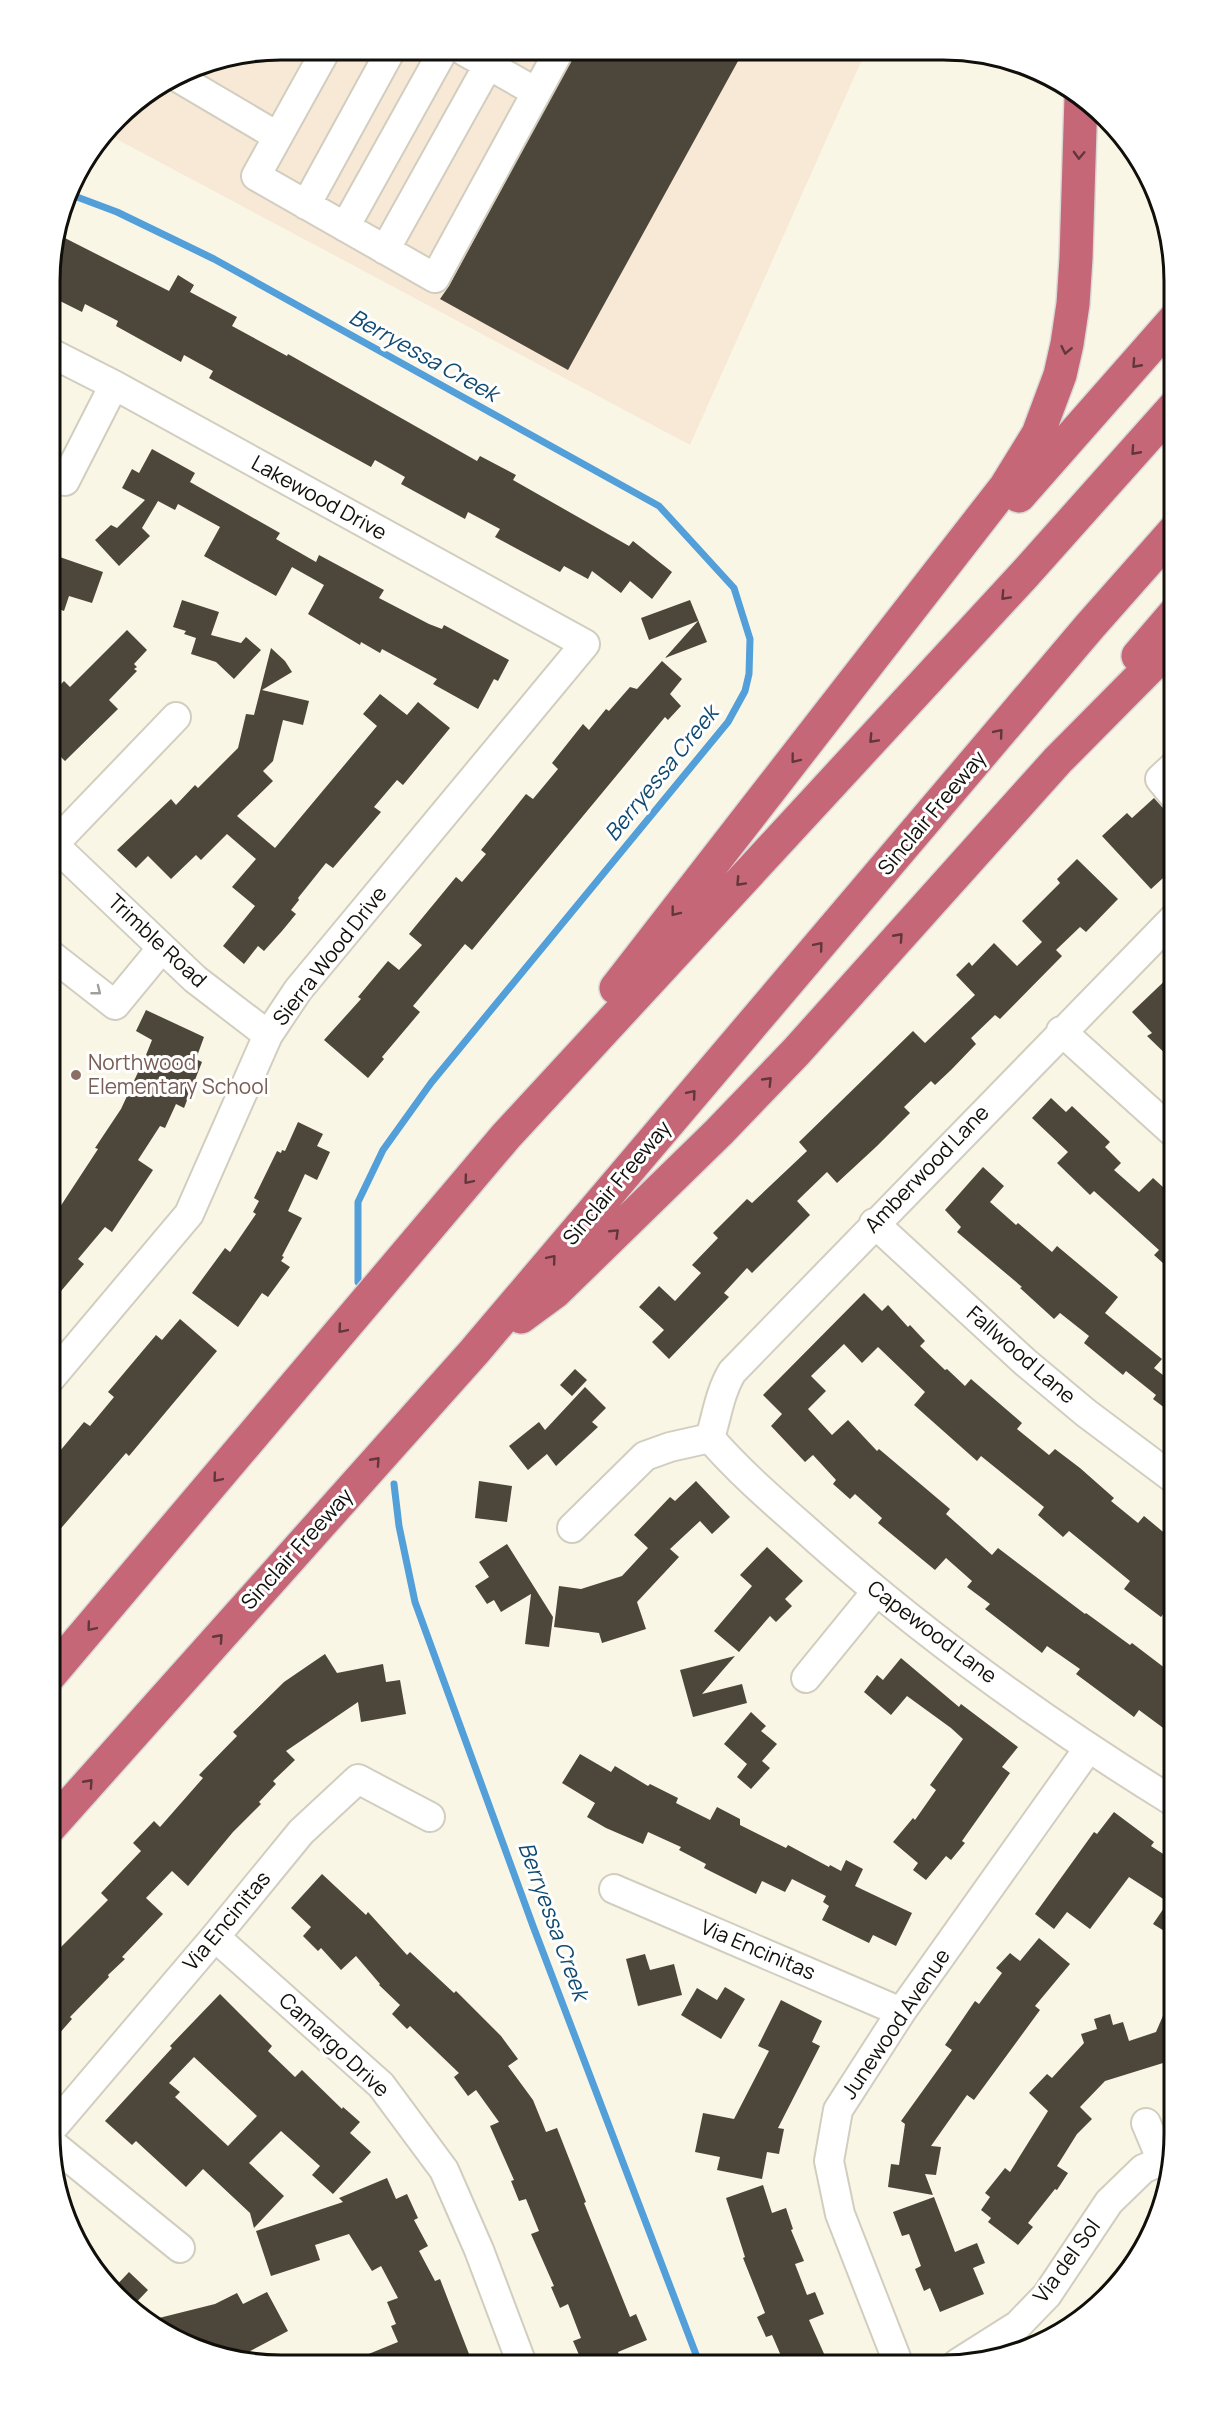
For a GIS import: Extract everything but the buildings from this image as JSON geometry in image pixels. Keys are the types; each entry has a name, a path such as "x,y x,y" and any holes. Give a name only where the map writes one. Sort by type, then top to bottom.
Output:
{"highway":[{"path":"506,1136 627,974 1006,486 1038,434 1067,344 1073,304 1081,108"},
{"path":"883,646 1164,331"},
{"path":"60,1663 506,1136 1024,575 1164,418"},
{"name":"Sinclair Freeway","path":"60,1816 474,1352 1090,626 1164,542"},
{"path":"1058,760 1107,692 1164,626"},
{"path":"474,1352 555,1292 719,1132 796,1052 1058,760 1164,654"}],"street":[{"path":"320,60 256,176 435,278 553,60"},
{"path":"306,205 386,60"},
{"path":"345,227 438,60"},
{"path":"386,250 481,60"},
{"path":"490,60 536,92"},
{"path":"185,82 277,136"},
{"name":"Lakewood Drive","path":"60,358 585,644"},
{"path":"65,481 114,385"},
{"name":"Sierra Wood Drive","path":"60,1367 189,1214 268,1035 298,990 585,644"},
{"path":"60,835 176,717"},
{"name":"Trimble Road","path":"60,851 195,979 268,1035"},
{"name":"Amberwood Lane","path":"710,1438 723,1387 732,1372 874,1223 1164,928"},
{"path":"60,962 115,1005 162,948"},
{"path":"1061,1031 1164,1124"},
{"name":"Fallwood Lane","path":"874,1223 1025,1362 1086,1413 1164,1472"},
{"path":"572,1528 645,1456 670,1446 710,1438"},
{"name":"Capewood Lane","path":"710,1438 735,1466 876,1592 1088,1749 1164,1796"},
{"path":"806,1678 876,1592"},
{"name":"Junewood Avenue","path":"895,2355 840,2214 829,2161 838,2110 901,2012 1088,1749"},
{"name":"Via Encinitas","path":"60,2119 301,1832 358,1779 430,1817"},
{"name":"Via Encinitas","path":"614,1889 901,2012"},
{"name":"Camargo Drive","path":"215,1937 381,2085 444,2170 479,2250 519,2355"},
{"path":"1146,2123 1163,2153"},
{"path":"60,2150 180,2248"},
{"name":"Via del Sol","path":"974,2353 1018,2325 1047,2295 1109,2202 1143,2169 1162,2161"}],"shaded area":[{"path":"266,60 862,60 690,445 113,137 146,106 183,83 238,64"}],"waterway":[{"name":"Berryessa Creek","path":"77,197 117,212 214,259 659,506 734,588 750,639 749,674 745,691 728,722 431,1083 383,1150 358,1202 358,1282"},
{"name":"Berryessa Creek","path":"394,1484 399,1526 415,1602 533,1926 696,2355"}],"place":[{"name":"Northwood Elementary School","path":"76,1075"}]}
